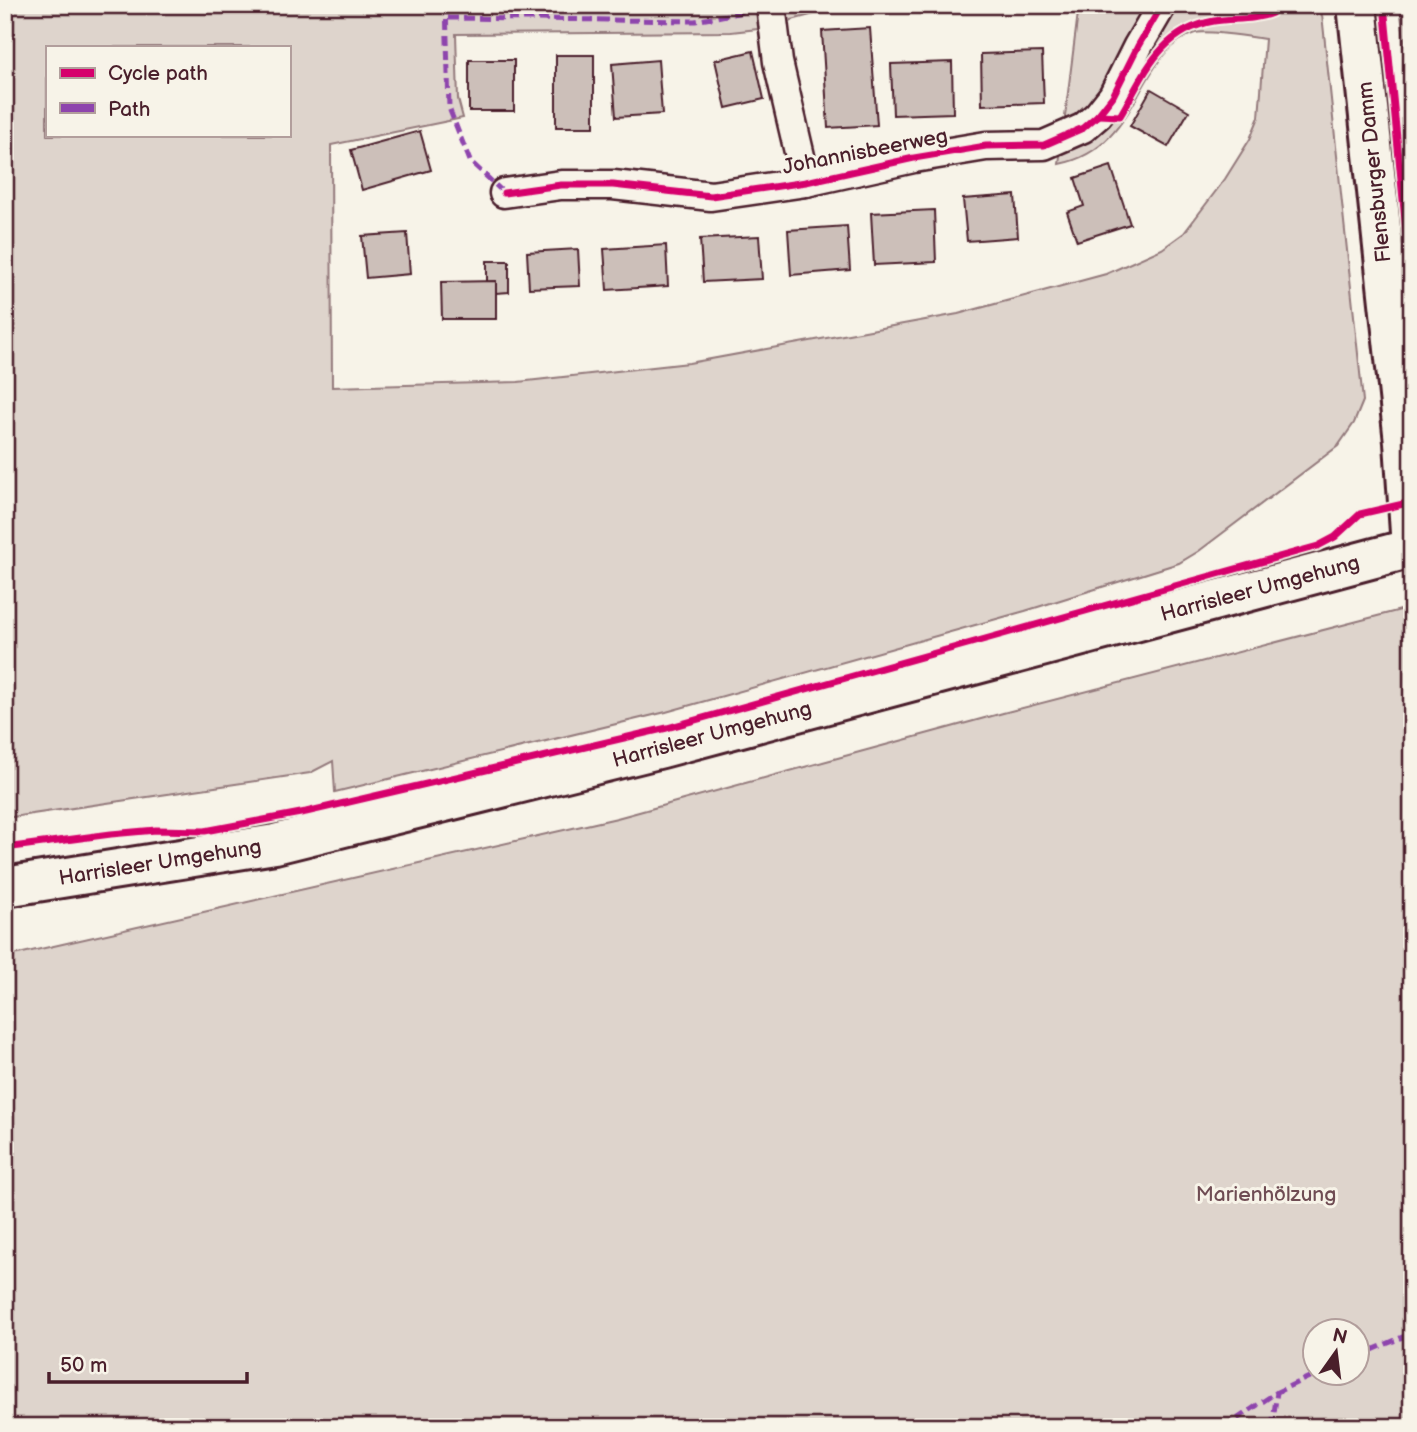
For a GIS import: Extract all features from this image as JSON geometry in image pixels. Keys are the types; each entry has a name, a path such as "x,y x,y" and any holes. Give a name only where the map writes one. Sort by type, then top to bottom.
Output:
{"main road":[{"name":"Flensburger Damm","path":"1357,5 1404,442 1411,548"},
{"path":"1397,386 1412,422"},
{"name":"Harrisleer Umgehung","path":"5,887 275,844 675,744 1411,548"},
{"path":"5,873 46,879"}],"street":[{"path":"771,5 778,62 806,182"},
{"name":"Johannisbeerweg","path":"504,193 561,185 613,185 711,196 806,182 914,158 986,146 1044,145 1083,128 1113,96 1138,46 1163,5"}],"green space":[{"path":"5,5 848,5 758,29 731,32 456,34 458,99 463,118 331,145 332,387 518,382 689,363 958,314 1106,274 1162,249 1184,233 1225,179 1250,139 1259,117 1265,39 1201,32 1176,43 1161,59 1123,120 1107,140 1086,155 1059,164 1079,5 1321,5 1363,401 1354,423 1338,446 1199,551 1179,563 1025,611 666,712 335,792 333,761 310,773 5,818"},
{"path":"1400,5 1412,5 1412,110"},
{"name":"Marienhölzung","path":"1412,607 1412,1427 5,1427 5,957 617,818 1003,713"}],"building":[{"path":"870,28 877,125 828,128 822,31"},
{"path":"753,51 764,99 726,108 715,60"},
{"path":"1042,52 1044,103 982,105 981,54"},
{"path":"556,55 594,55 594,127 556,127"},
{"path":"469,60 514,60 514,111 469,111"},
{"path":"658,60 662,114 616,117 612,64"},
{"path":"952,62 953,113 893,115 891,64"},
{"path":"1151,89 1189,111 1168,147 1130,126"},
{"path":"420,131 431,170 362,190 351,150"},
{"path":"1111,166 1130,224 1077,241 1067,212 1084,206 1075,178"},
{"path":"1015,195 1018,237 967,241 963,199"},
{"path":"934,210 936,262 874,265 871,213"},
{"path":"847,226 850,270 791,275 788,230"},
{"path":"407,233 410,274 366,278 362,236"},
{"path":"759,236 762,279 703,282 700,239"},
{"path":"666,245 668,286 607,290 604,249"},
{"path":"578,249 580,286 529,288 527,252"},
{"path":"487,261 509,261 509,292 496,293 496,281 487,282"},
{"path":"496,281 496,319 442,319 441,282"}],"marked path":[{"path":"446,5 449,108 470,161 504,193"},
{"path":"448,18 695,21 780,5"},
{"path":"1372,1350 1412,1333"},
{"path":"1225,1427 1277,1392 1302,1380"},
{"path":"1272,1427 1277,1392"}],"cycle path":[{"path":"504,193 561,185 613,185 711,196 806,182 914,158 986,146 1044,145 1083,128 1098,115 1113,96 1162,5"},
{"path":"1098,115 1120,116 1146,70 1167,44 1180,34 1195,26 1214,21 1265,16 1272,13 1272,5"},
{"path":"1384,5 1412,292"},
{"path":"5,848 156,830 205,831 306,812 667,728 1318,546 1335,537 1360,514 1412,502"}]}
